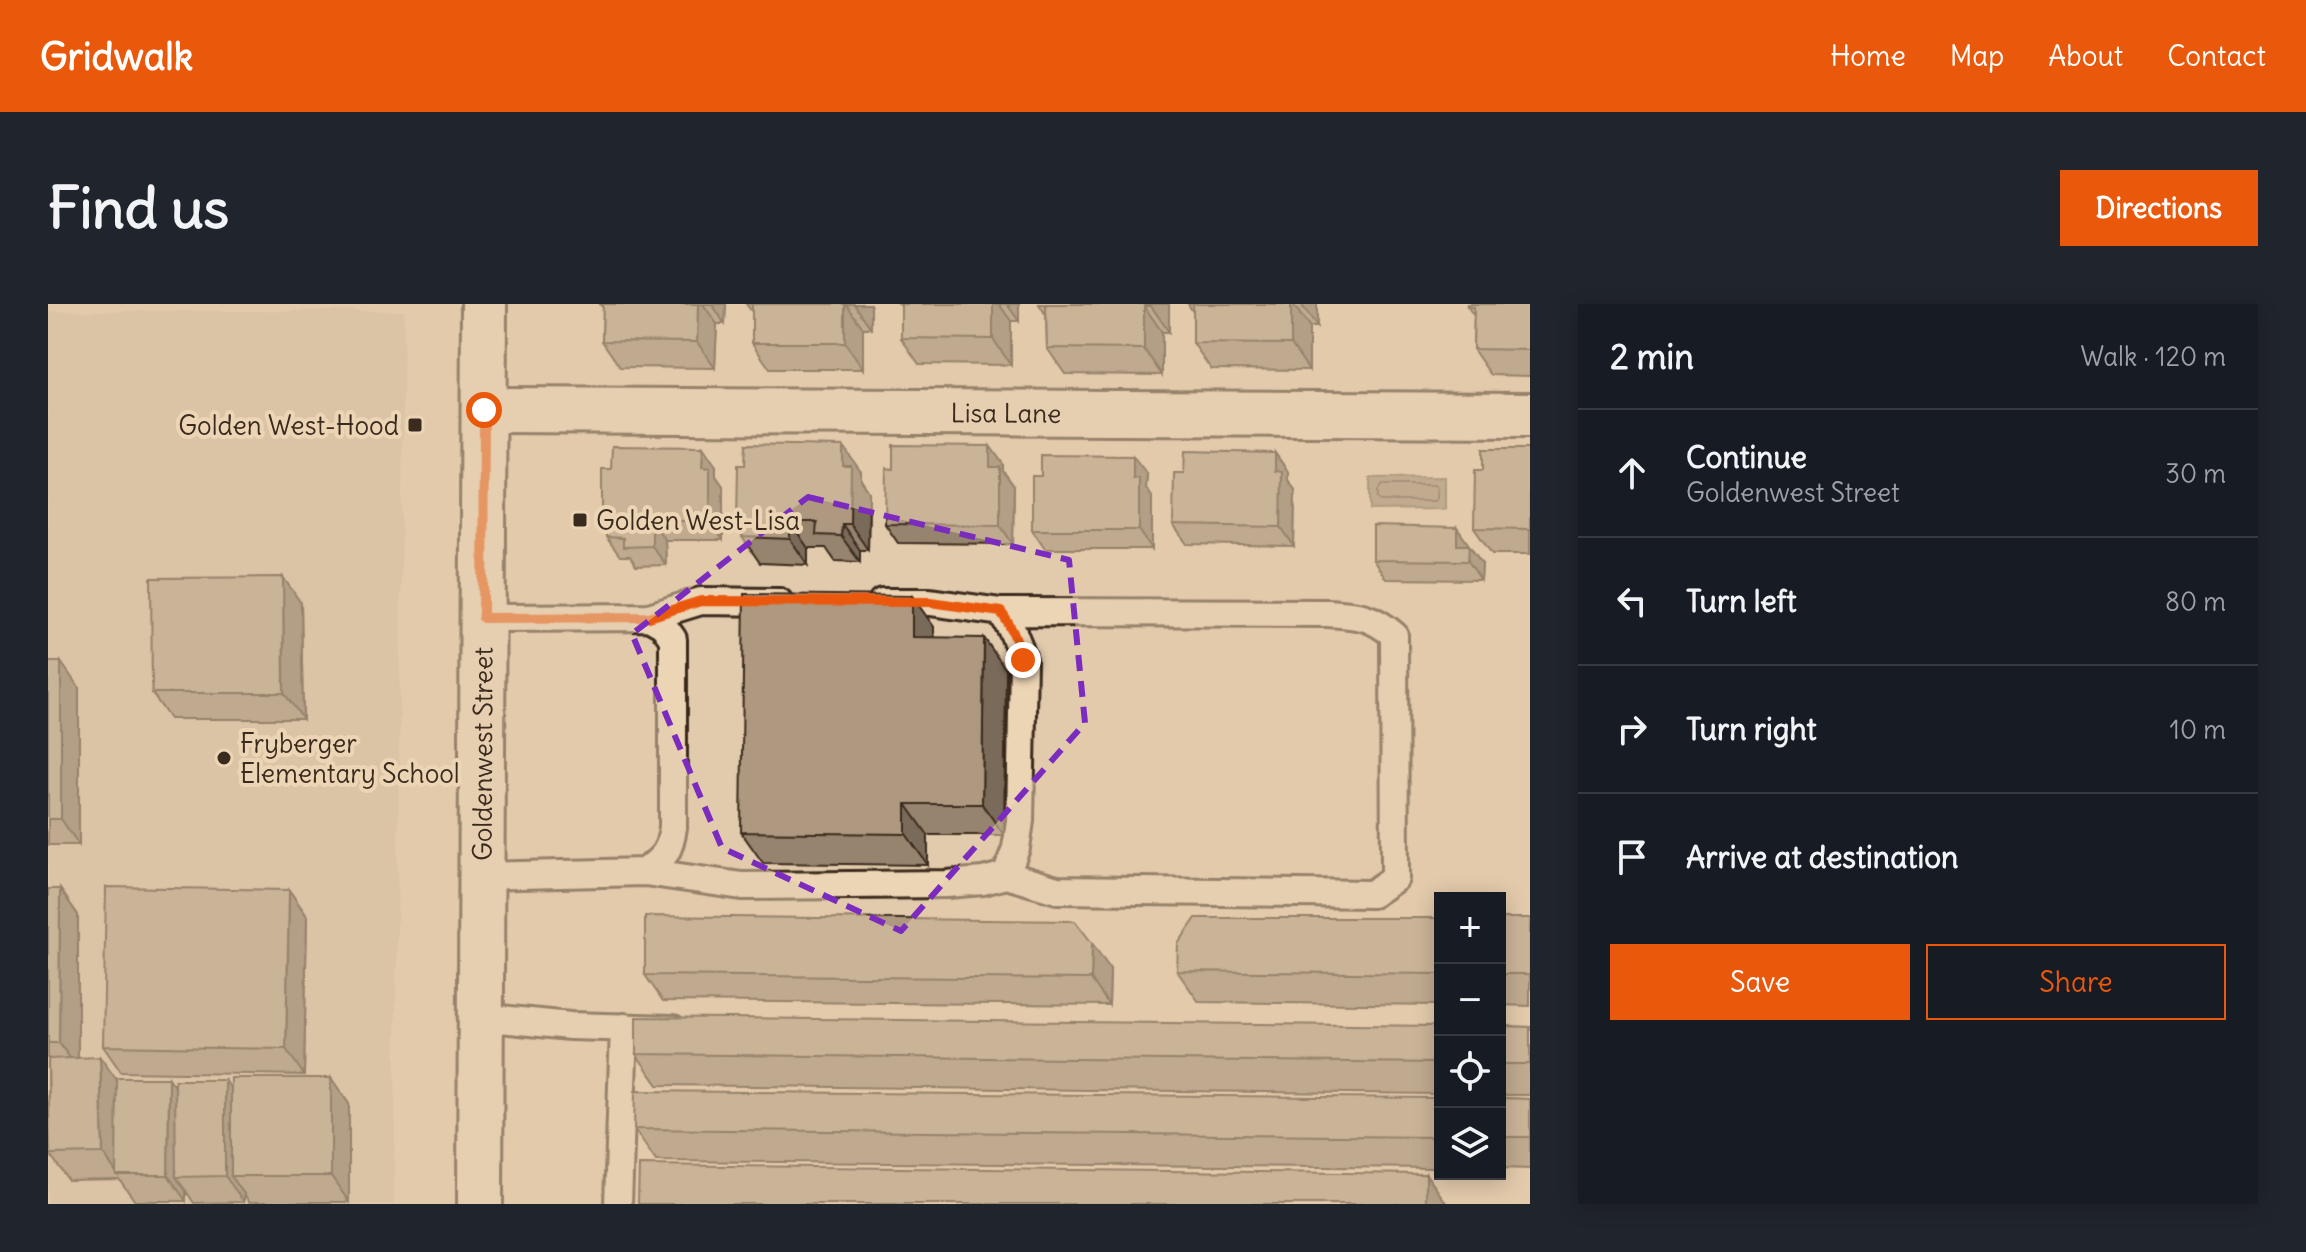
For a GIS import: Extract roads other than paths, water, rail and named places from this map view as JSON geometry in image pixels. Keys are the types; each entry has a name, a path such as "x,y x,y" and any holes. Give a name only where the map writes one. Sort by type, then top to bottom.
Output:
{"street":[{"name":"Goldenwest Street","path":"480,1204 484,304"},
{"name":"Lisa Lane","path":"484,410 1530,415"}],"lane":[{"path":"483,618 649,617 701,601 797,602"},
{"path":"481,876 645,872 742,886 947,884 983,881 1006,875 1057,890 1372,894 1395,878 1394,635 1384,626 1361,615 1339,614 1001,612 930,602 856,602"},
{"path":"1001,612 1019,644 1023,660 1020,821 1016,848 1006,875"},
{"path":"645,872 664,858 671,845 673,827 673,639 663,625 649,617"},
{"path":"481,1017 570,1026 699,1030"},
{"path":"618,1204 624,1027"}],"water":[{"path":"1445,477 1445,509 1370,510 1370,478"}],"place":[{"name":"Golden West-Hood","path":"415,425"},
{"name":"Golden West-Lisa","path":"580,520"},
{"name":"Fryberger Elementary School","path":"224,758"}]}
